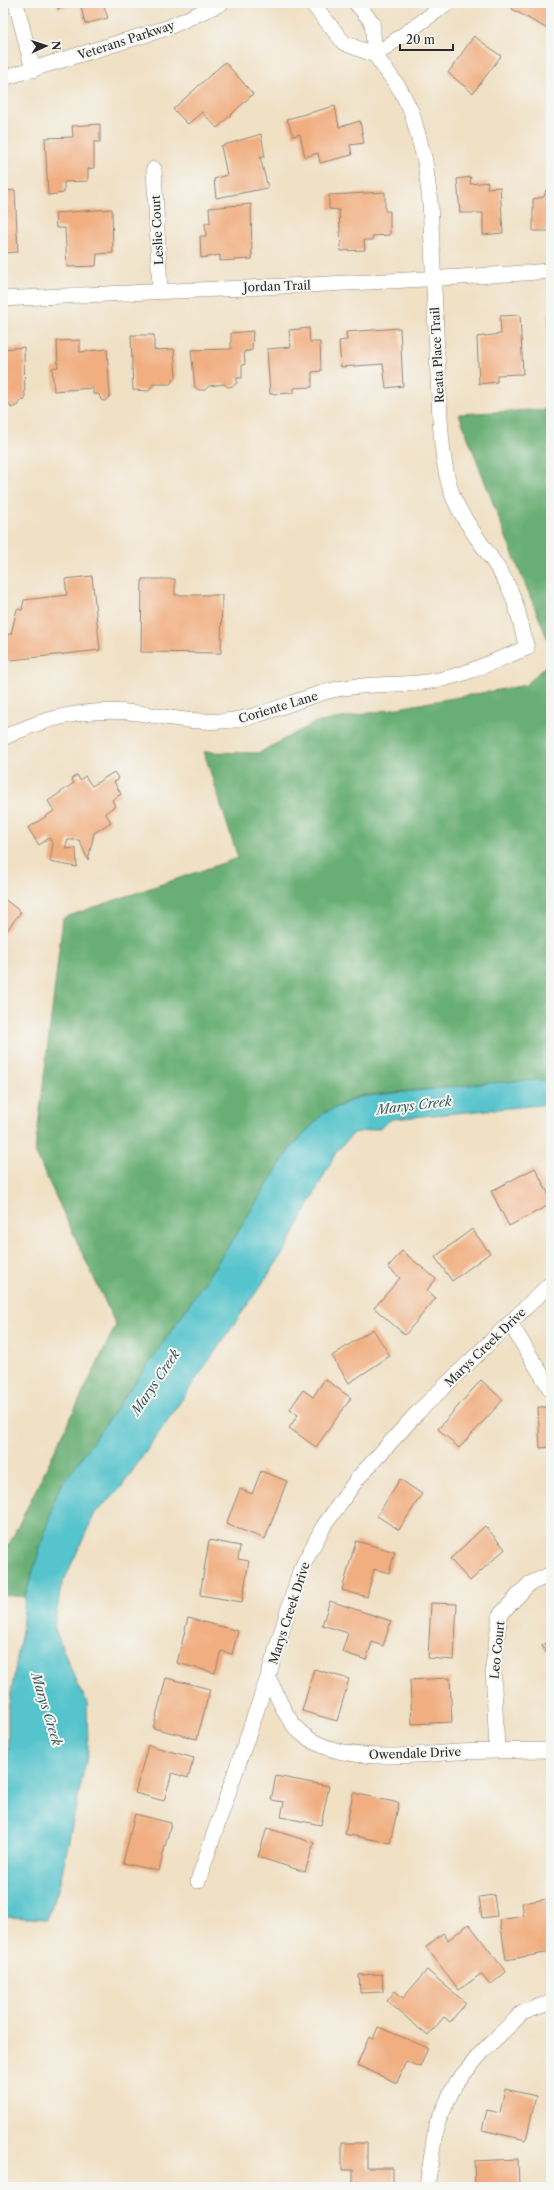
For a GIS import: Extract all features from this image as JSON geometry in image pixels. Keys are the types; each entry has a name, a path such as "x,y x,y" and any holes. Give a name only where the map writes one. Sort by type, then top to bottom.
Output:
{"street":[{"path":"16,3 33,70"},
{"name":"Veterans Parkway","path":"3,77 33,70 167,28 222,3"},
{"path":"312,3 344,43 375,55 448,3"},
{"name":"Reata Place Trail","path":"356,3 372,22 375,55 407,101 422,144 428,188 434,280 440,419 446,469 454,498 461,512 507,585 518,613 527,648"},
{"name":"Leslie Court","path":"154,169 160,290"},
{"name":"Jordan Trail","path":"3,299 160,290 434,280 551,271"},
{"name":"Coriente Lane","path":"3,738 21,729 45,721 69,714 92,712 138,713 200,722 241,720 335,690 419,683 454,676 527,648"},
{"name":"Marys Creek Drive","path":"198,1881 268,1677 300,1571 323,1526 358,1478 413,1418 551,1283"},
{"path":"510,1323 551,1390"},
{"name":"Leo Court","path":"497,1751 493,1667 500,1616 529,1584 551,1574"},
{"name":"Owendale Drive","path":"268,1677 290,1719 303,1736 315,1743 339,1750 373,1756 551,1750"},
{"path":"427,2187 436,2126 455,2084 483,2051 522,2013 551,2002"}],"green space":[{"path":"551,409 551,647 511,550 459,414"},
{"path":"551,660 551,1079 488,1083 359,1096 324,1113 289,1150 234,1238 155,1355 58,1490 25,1597 3,1595 3,1557 116,1325 35,1152 63,918 238,858 204,752 259,753 314,723 526,685"}],"water":[{"name":"Marys Creek","path":"551,1079 551,1104 392,1119 380,1128 354,1133 336,1152 284,1252 120,1489 95,1513 61,1587 54,1627 77,1684 87,1702 88,1751 59,1887 47,1919 7,1917 3,1913 3,1784 8,1778 8,1710 22,1630 25,1597 58,1490 155,1355 234,1238 289,1150 324,1113 359,1097 488,1083"}],"building":[{"path":"56,3 79,3 58,9"},
{"path":"80,3 103,3 108,18 85,24"},
{"path":"515,3 551,3 551,31 512,9"},
{"path":"474,36 501,56 473,93 448,73"},
{"path":"225,62 253,94 217,128 202,112 188,124 173,109"},
{"path":"335,106 339,127 360,121 364,143 350,145 352,155 320,163 318,153 305,157 300,134 293,136 287,119"},
{"path":"100,124 100,142 94,142 94,168 88,169 88,181 64,182 64,193 48,195 45,138 73,137 72,126"},
{"path":"261,134 265,157 260,157 268,188 216,198 214,179 227,175 221,146"},
{"path":"471,177 470,184 488,182 487,188 500,187 503,233 483,235 483,213 460,213 457,179"},
{"path":"15,190 18,252 3,253 3,191"},
{"path":"546,190 551,191 551,231 533,231 533,199 544,197"},
{"path":"385,192 385,211 390,211 390,235 372,236 373,240 364,240 365,250 341,251 339,210 329,209 329,195"},
{"path":"251,204 252,259 220,261 220,255 201,258 200,236 206,236 205,223 210,223 209,208"},
{"path":"112,209 113,253 97,254 96,266 67,267 65,228 56,228 55,213"},
{"path":"547,314 551,314 551,365 548,365"},
{"path":"520,315 523,374 497,375 497,382 479,384 477,337 501,334 500,316"},
{"path":"309,328 310,342 320,342 321,371 312,372 312,387 294,388 294,393 270,394 267,349 291,347 289,330"},
{"path":"400,328 403,386 386,388 383,364 341,367 339,341 347,340 346,332"},
{"path":"253,331 252,350 244,352 245,364 242,365 242,378 237,378 237,383 228,387 224,384 209,386 205,390 199,390 195,387 191,350 231,349 231,333"},
{"path":"131,335 154,335 154,350 174,349 176,377 170,384 153,384 149,391 133,390"},
{"path":"80,340 80,352 107,349 110,396 105,401 101,400 99,394 93,394 93,388 54,391 52,368 58,367 57,341"},
{"path":"24,347 25,400 19,401 19,405 11,408 9,403 4,403 3,397 3,349"},
{"path":"92,576 100,650 3,661 3,635 11,634 17,609 22,610 24,600 67,595 65,579"},
{"path":"142,579 175,579 175,595 222,595 221,653 141,652"},
{"path":"114,772 119,779 114,782 121,794 112,800 115,806 105,813 111,822 94,833 88,860 79,840 68,840 65,849 76,848 77,867 50,862 53,844 49,838 39,845 28,828 54,811 48,801 74,783 71,779 77,775 80,780 85,776 92,786"},
{"path":"3,898 21,912 3,935"},
{"path":"535,1168 551,1199 551,1204 509,1226 491,1191"},
{"path":"472,1229 490,1253 452,1281 435,1257"},
{"path":"402,1251 436,1279 427,1290 436,1298 405,1335 374,1308 400,1278 388,1267"},
{"path":"373,1329 390,1356 349,1383 332,1356"},
{"path":"325,1379 351,1398 316,1447 289,1428 298,1415 290,1409 303,1390 313,1397"},
{"path":"481,1380 503,1400 459,1448 438,1429"},
{"path":"538,1407 551,1407 551,1447 540,1448"},
{"path":"261,1471 287,1481 265,1539 226,1524 240,1489 252,1494"},
{"path":"400,1479 422,1494 399,1530 377,1516"},
{"path":"485,1526 505,1549 470,1581 450,1559"},
{"path":"209,1540 240,1546 238,1559 249,1561 242,1602 200,1595"},
{"path":"356,1541 395,1552 389,1573 374,1569 367,1597 342,1590"},
{"path":"330,1601 391,1621 383,1646 372,1642 366,1660 342,1652 348,1633 322,1625"},
{"path":"431,1603 457,1604 454,1660 428,1658"},
{"path":"188,1618 238,1631 232,1654 221,1651 215,1673 177,1663"},
{"path":"551,1639 551,1658 542,1646"},
{"path":"314,1669 349,1679 337,1721 302,1711"},
{"path":"166,1678 210,1689 197,1739 153,1728"},
{"path":"450,1678 452,1722 412,1724 410,1680"},
{"path":"148,1745 194,1758 188,1778 172,1773 164,1801 135,1793"},
{"path":"276,1776 329,1786 321,1825 281,1817 284,1802 271,1800"},
{"path":"353,1793 399,1803 390,1843 345,1834"},
{"path":"135,1814 171,1823 159,1871 123,1863"},
{"path":"267,1828 314,1843 305,1872 258,1857"},
{"path":"494,1895 497,1916 482,1918 479,1897"},
{"path":"548,1899 551,1914 551,1952 506,1960 500,1920 524,1916 522,1903"},
{"path":"469,1924 506,1972 490,1985 481,1974 459,1990 426,1947 443,1933 448,1940"},
{"path":"427,1970 466,2003 450,2022 444,2017 428,2036 387,2001 395,1991 403,1998"},
{"path":"382,1974 383,1992 360,1993 359,1975"},
{"path":"378,2027 428,2048 420,2067 406,2061 397,2083 357,2065 369,2037 373,2039"},
{"path":"505,2089 536,2096 526,2140 482,2130 487,2110 500,2113"},
{"path":"342,2143 367,2143 367,2168 393,2168 393,2187 353,2187 353,2170 342,2170"},
{"path":"518,2159 519,2187 475,2187 474,2161"}]}
